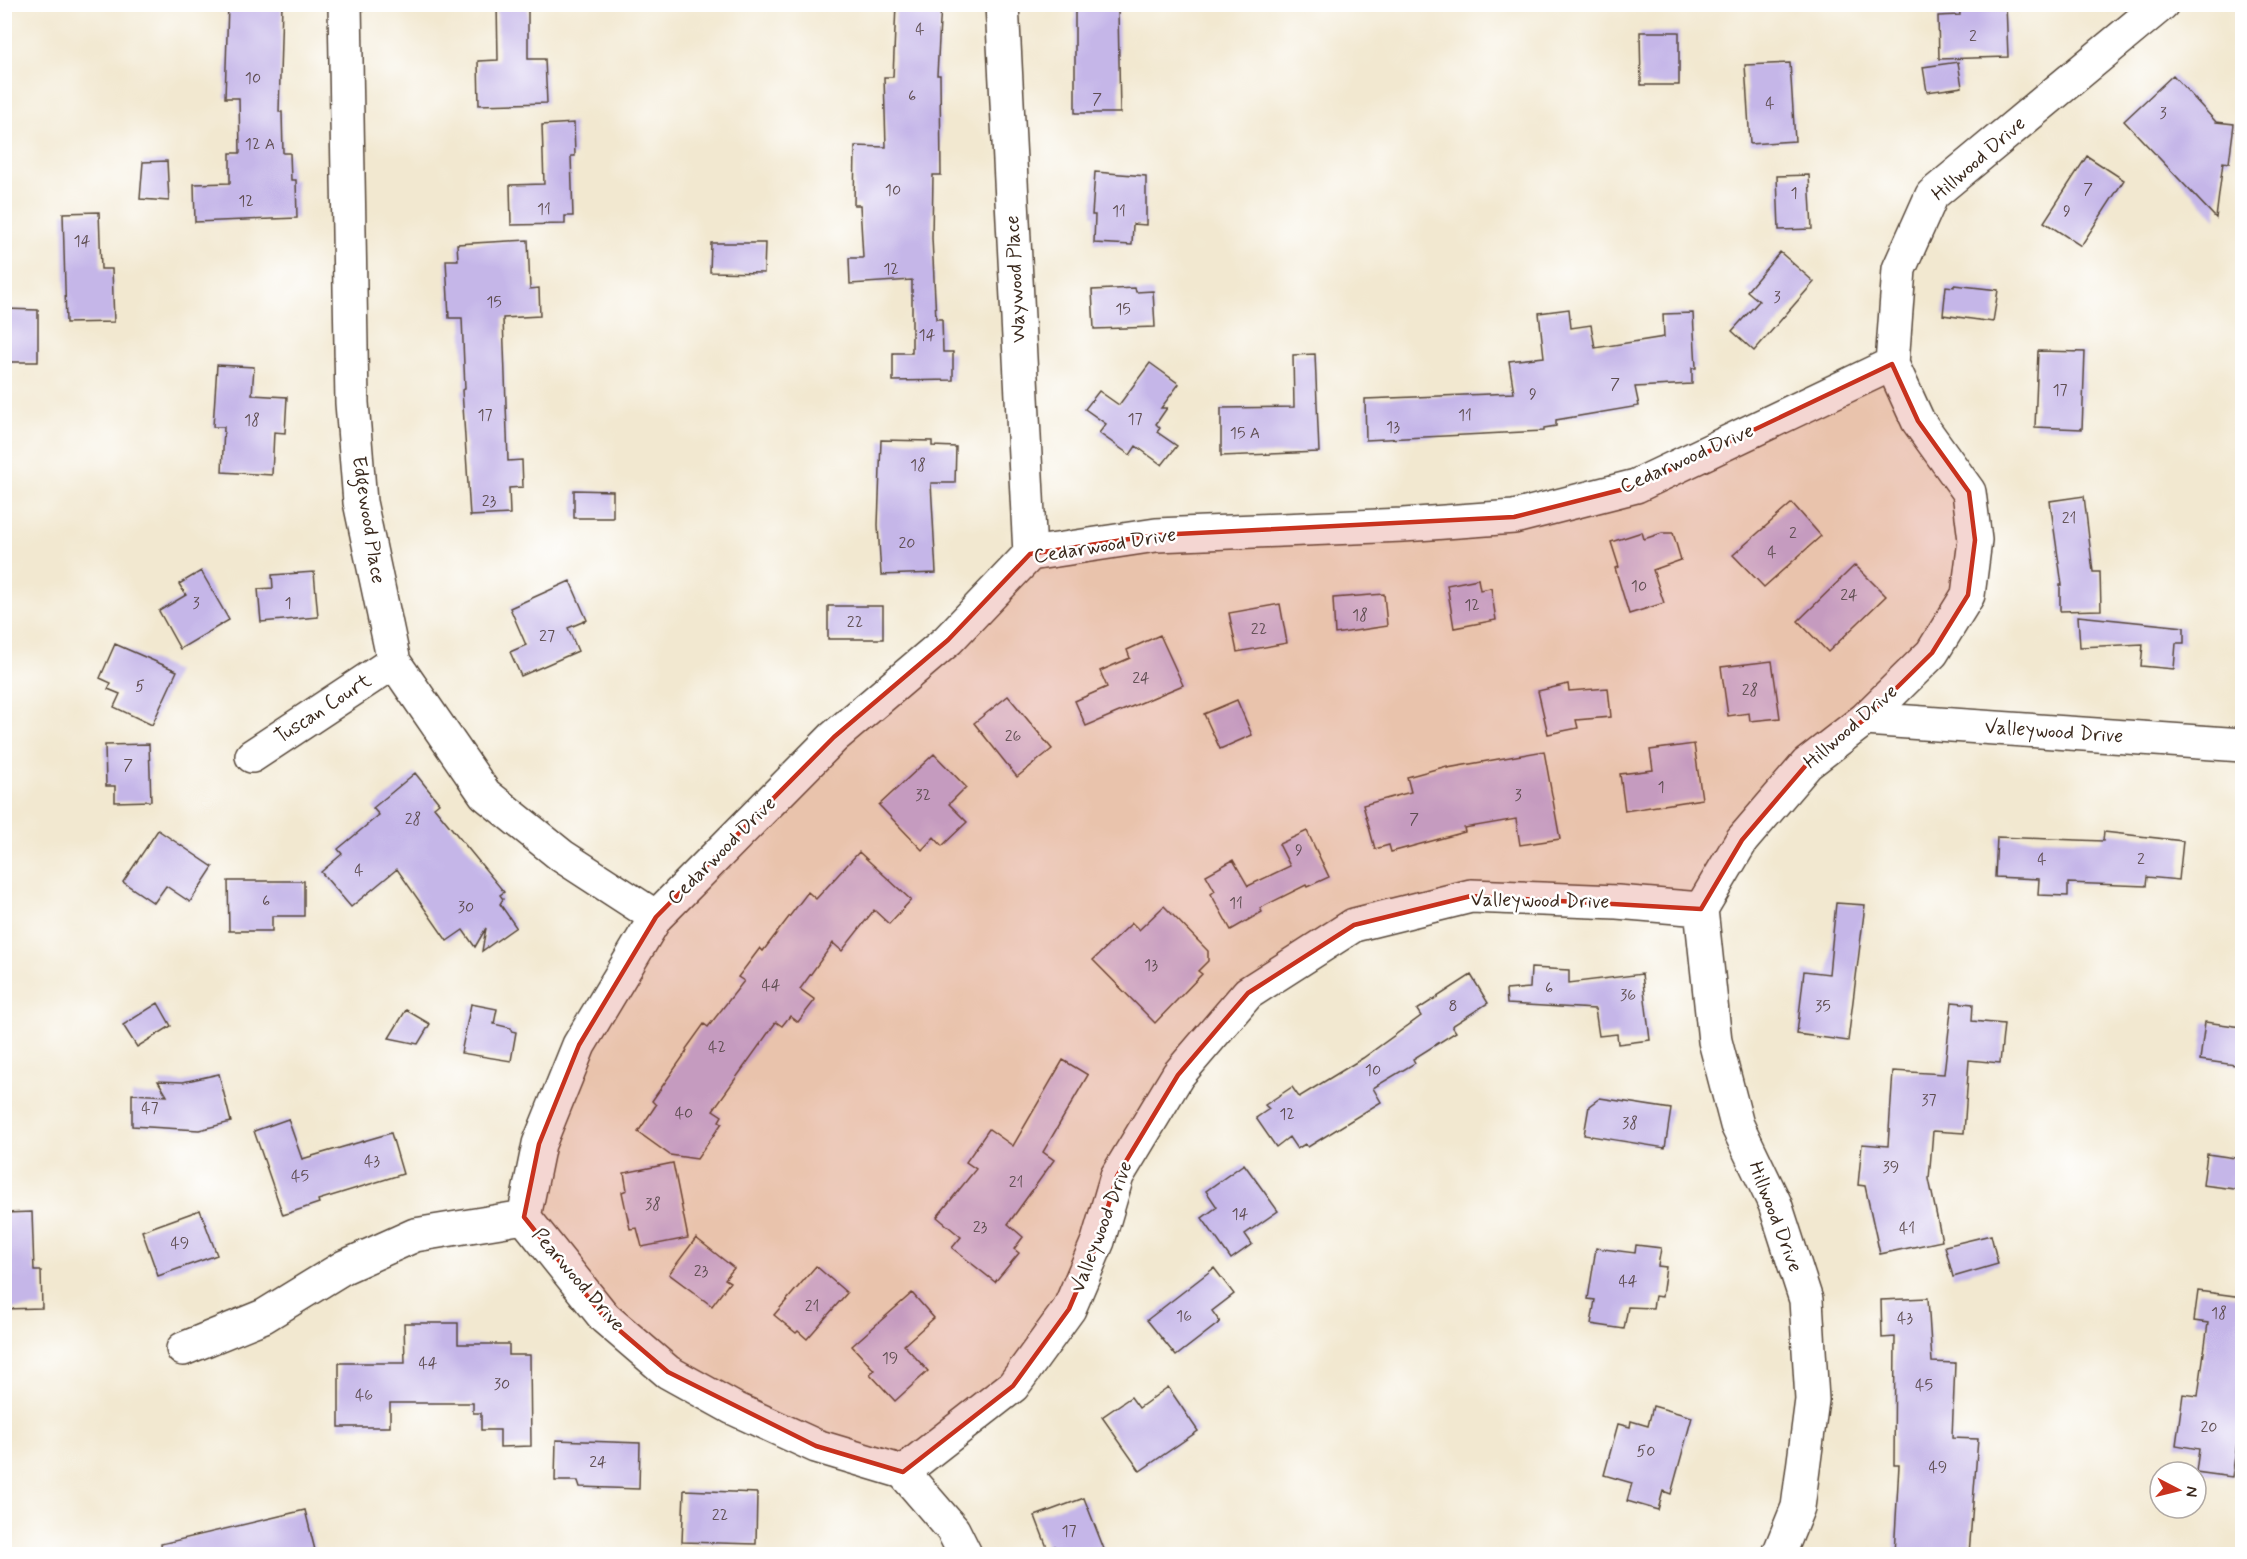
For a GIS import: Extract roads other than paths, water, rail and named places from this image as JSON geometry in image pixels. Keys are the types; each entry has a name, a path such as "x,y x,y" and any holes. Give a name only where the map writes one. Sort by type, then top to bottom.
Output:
{"street":[{"name":"Edgewood Place","path":"345,4 352,403 360,502 394,662 485,794 562,856 656,917"},
{"name":"Waywood Place","path":"1002,4 1030,554"},
{"name":"Hillwood Drive","path":"1779,1554 1798,1507 1812,1400 1806,1300 1775,1203 1737,1125 1715,1041 1701,909 1742,840 1807,764 1865,719 1932,653 1968,595 1974,540 1968,492 1918,421 1892,364 1899,269 1932,195 2162,4"},
{"name":"Cedarwood Drive","path":"524,1217 538,1144 579,1045 656,917 834,737 948,640 1030,554 1156,535 1391,526 1514,517 1636,486 1892,364"},
{"name":"Tuscan Court","path":"252,756 394,662"},
{"name":"Valleywood Drive","path":"1865,719 2242,745"},
{"name":"Valleywood Drive","path":"903,1472 1013,1386 1069,1309 1098,1241 1117,1176 1178,1075 1248,993 1354,925 1472,896 1617,902 1701,909"},
{"name":"Pearwood Drive","path":"183,1349 264,1316 344,1267 416,1235 524,1217 604,1317 668,1372 733,1408 816,1446 903,1472"},
{"path":"903,1472 952,1530 964,1554"}]}
